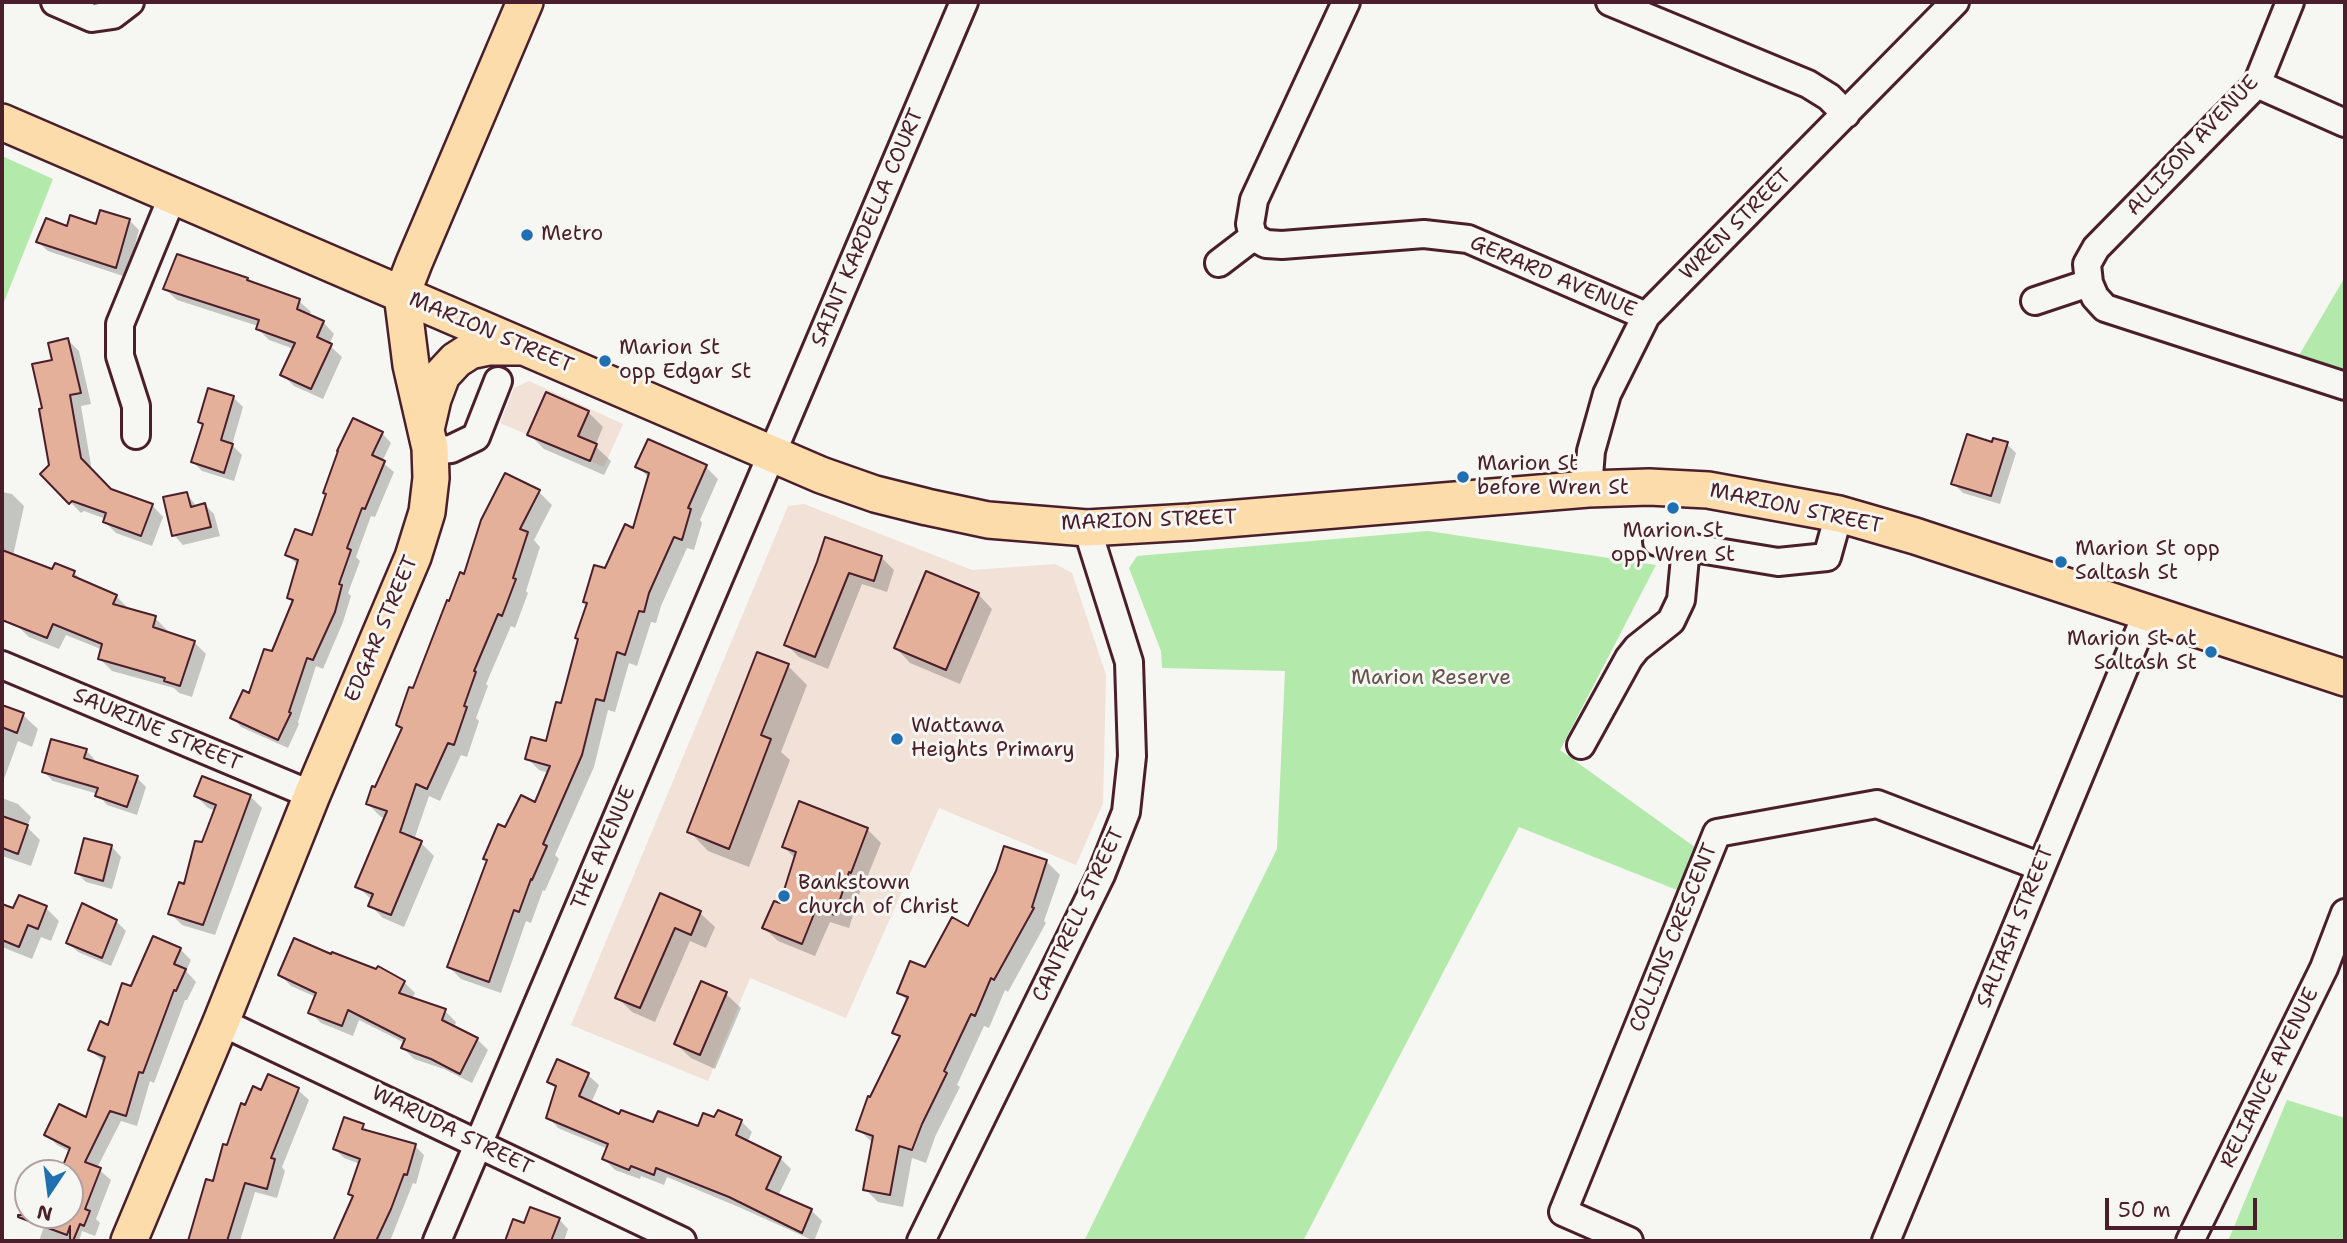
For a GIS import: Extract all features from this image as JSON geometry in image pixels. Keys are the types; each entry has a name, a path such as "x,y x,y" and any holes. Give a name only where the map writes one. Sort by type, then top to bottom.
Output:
{"main road":[{"name":"EDGAR STREET","path":"129,1241 413,557 427,512 431,478 428,440 411,365 402,295 525,2"},
{"name":"MARION STREET","path":"2,122 771,454 875,494 927,507 988,520 1087,528 1588,489 1648,487 1707,490 1839,514 1915,536 2345,678"},
{"path":"428,440 433,399 442,375 456,360 470,351 489,346 524,347"}],"street":[{"path":"55,2 92,18 113,15 130,2"},
{"name":"SAINT KARDELLA COURT","path":"771,454 964,2"},
{"path":"1219,263 1253,237 1250,224 1254,200 1346,2"},
{"path":"1610,2 1808,84 1829,97 1846,114"},
{"name":"WREN STREET","path":"1588,489 1591,452 1607,394 1646,316 1955,2"},
{"name":"ALLISON AVENUE","path":"2089,283 2087,264 2096,248 2257,84 2290,2"},
{"path":"2257,84 2345,122"},
{"path":"136,435 136,406 120,356 120,324 173,195"},
{"name":"GERARD AVENUE","path":"1253,237 1266,244 1282,245 1424,234 1468,239 1646,316"},
{"path":"2035,302 2089,283 2095,297 2105,308 2345,386"},
{"path":"428,440 451,449 476,436 498,381"},
{"name":"THE AVENUE","path":"437,1241 771,454"},
{"path":"1657,542 1778,562 1827,557 1839,514"},
{"name":"CANTRELL STREET","path":"921,1241 1101,875 1126,812 1132,757 1129,662 1087,528"},
{"path":"1581,746 1629,657 1671,621 1683,585 1686,547"},
{"name":"SALTASH STREET","path":"1886,1241 2147,613"},
{"name":"SAURINE STREET","path":"2,665 312,795"},
{"name":"COLLINS CRESCENT","path":"1629,1241 1563,1212 1717,833 1877,804 2041,867"},
{"name":"RELIANCE AVENUE","path":"2190,1241 2334,972 2345,913"},
{"name":"WARUDA STREET","path":"221,1022 682,1241"}],"shaded area":[{"path":"529,381 623,424 604,467 500,423 514,388"},
{"name":"Wattawa Heights Primary","path":"804,504 972,570 1055,564 1072,573 1106,675 1103,803 1076,865 939,808 846,1018 750,978 708,1081 571,1025 788,506"}],"green space":[{"path":"2,156 53,179 2,307"},
{"path":"2345,277 2345,373 2298,357"},
{"name":"Marion Reserve","path":"1428,531 1656,565 1560,750 1703,853 1687,894 1519,827 1303,1241 1084,1241 1277,849 1285,671 1162,668 1161,651 1129,568 1137,556"},
{"path":"2287,1100 2345,1118 2345,1241 2228,1241"}],"building":[{"path":"100,210 130,219 116,268 36,242 46,218 67,226 70,215 96,224"},
{"path":"177,254 300,299 297,309 324,321 317,337 332,344 311,389 280,375 295,343 256,329 259,320 163,289"},
{"path":"68,338 81,393 70,395 81,458 111,489 153,504 141,536 103,522 106,513 72,501 69,504 40,474 49,465 39,409 42,408 32,364 52,360 48,343"},
{"path":"208,388 234,396 221,440 233,444 224,473 191,462 203,424 198,422"},
{"path":"546,392 589,411 578,436 597,444 590,461 527,435"},
{"path":"353,418 383,432 372,455 385,461 365,509 362,508 347,548 351,550 339,584 342,585 335,612 313,660 307,658 289,712 291,713 278,740 230,718 243,690 249,693 264,649 272,651 293,600 287,598 298,560 285,555 295,529 312,535 337,451"},
{"path":"1967,434 1992,442 1993,438 2008,442 1991,496 1951,484"},
{"path":"648,439 707,465 688,508 691,509 682,540 674,537 649,593 644,612 639,611 625,655 617,652 604,701 596,699 582,755 543,844 547,846 519,912 514,910 489,982 447,967 487,860 483,859 498,824 505,827 521,795 535,802 550,766 525,759 531,737 546,741 556,702 561,703 594,565 605,568 625,524 633,528 649,473 635,467"},
{"path":"505,473 540,490 520,529 528,532 513,578 516,579 502,616 498,614 474,671 476,672 464,706 467,707 454,745 448,743 427,789 416,784 400,832 422,841 391,915 368,906 373,894 355,887 387,811 366,804 372,786 375,787 402,728 396,725 409,687 413,688 447,600 449,601 460,572 464,574 481,520"},
{"path":"187,492 191,507 205,503 211,527 172,536 163,497"},
{"path":"825,537 882,556 874,581 849,573 815,657 784,645"},
{"path":"2,550 52,569 55,563 75,571 73,576 117,595 113,604 156,616 153,627 195,641 180,686 164,681 165,678 98,659 102,644 53,624 47,638 2,620"},
{"path":"926,571 979,593 946,670 894,648"},
{"path":"757,652 789,664 761,735 771,739 729,849 687,832"},
{"path":"2,705 24,713 17,733 2,727"},
{"path":"51,739 87,749 84,758 138,776 127,807 95,796 98,788 42,772"},
{"path":"202,776 251,795 203,925 168,914 179,882 184,884 195,841 202,842 216,805 194,796"},
{"path":"799,801 868,828 851,873 849,872 835,915 816,909 802,944 762,928 774,901 780,903 796,852 782,847"},
{"path":"2,816 28,825 18,854 2,848"},
{"path":"84,838 112,845 103,881 75,873"},
{"path":"1004,846 1047,860 1032,907 1034,908 994,980 991,978 975,1016 971,1014 912,1150 899,1146 890,1195 863,1190 873,1136 856,1130 868,1096 870,1097 900,1036 892,1033 908,997 897,993 910,961 925,967 952,917 968,926 996,871"},
{"path":"660,893 701,911 691,935 675,928 640,1008 615,998"},
{"path":"19,895 47,906 38,929 28,925 19,947 2,940 2,904 13,908"},
{"path":"82,903 117,920 102,958 66,943"},
{"path":"153,936 181,948 174,964 186,969 176,991 174,990 143,1073 139,1072 126,1116 110,1111 85,1162 101,1168 85,1209 90,1211 84,1226 84,1159 66,1159 70,1148 44,1135 59,1104 86,1117 105,1057 88,1050 100,1021 108,1025 122,983 131,986"},
{"path":"294,938 376,969 378,966 405,981 399,993 446,1009 442,1020 478,1038 460,1074 401,1048 405,1039 348,1010 342,1026 308,1013 316,993 278,975"},
{"path":"701,981 727,992 700,1055 674,1044"},
{"path":"557,1059 589,1073 579,1096 619,1114 621,1110 653,1122 658,1111 698,1126 703,1113 714,1117 718,1110 742,1120 736,1135 781,1157 766,1189 812,1209 802,1233 729,1197 656,1168 654,1175 631,1166 629,1170 602,1159 608,1144 546,1118 556,1086 547,1082"},
{"path":"268,1074 299,1088 271,1158 275,1159 267,1189 245,1183 227,1241 188,1241 206,1179 213,1181 223,1144 227,1145 241,1103 245,1105 253,1086 261,1090"},
{"path":"344,1117 364,1124 362,1129 416,1144 407,1175 404,1174 376,1241 333,1241 353,1196 348,1194 360,1159 333,1149"},
{"path":"530,1207 560,1218 551,1241 505,1241 513,1219 524,1223"},
{"path":"51,1229 69,1229 67,1235"},
{"path":"70,1229 78,1229 73,1241 70,1241"}],"place":[{"name":"Metro","path":"527,235"},
{"name":"Marion St opp Edgar St","path":"605,361"},
{"name":"Marion St before Wren St","path":"1463,477"},
{"name":"Marion St opp Wren St","path":"1673,508"},
{"name":"Marion St opp Saltash St","path":"2061,562"},
{"name":"Marion St at Saltash St","path":"2211,652"},
{"name":"Wattawa Heights Primary","path":"897,739"},
{"name":"Bankstown church of Christ","path":"784,896"}]}
